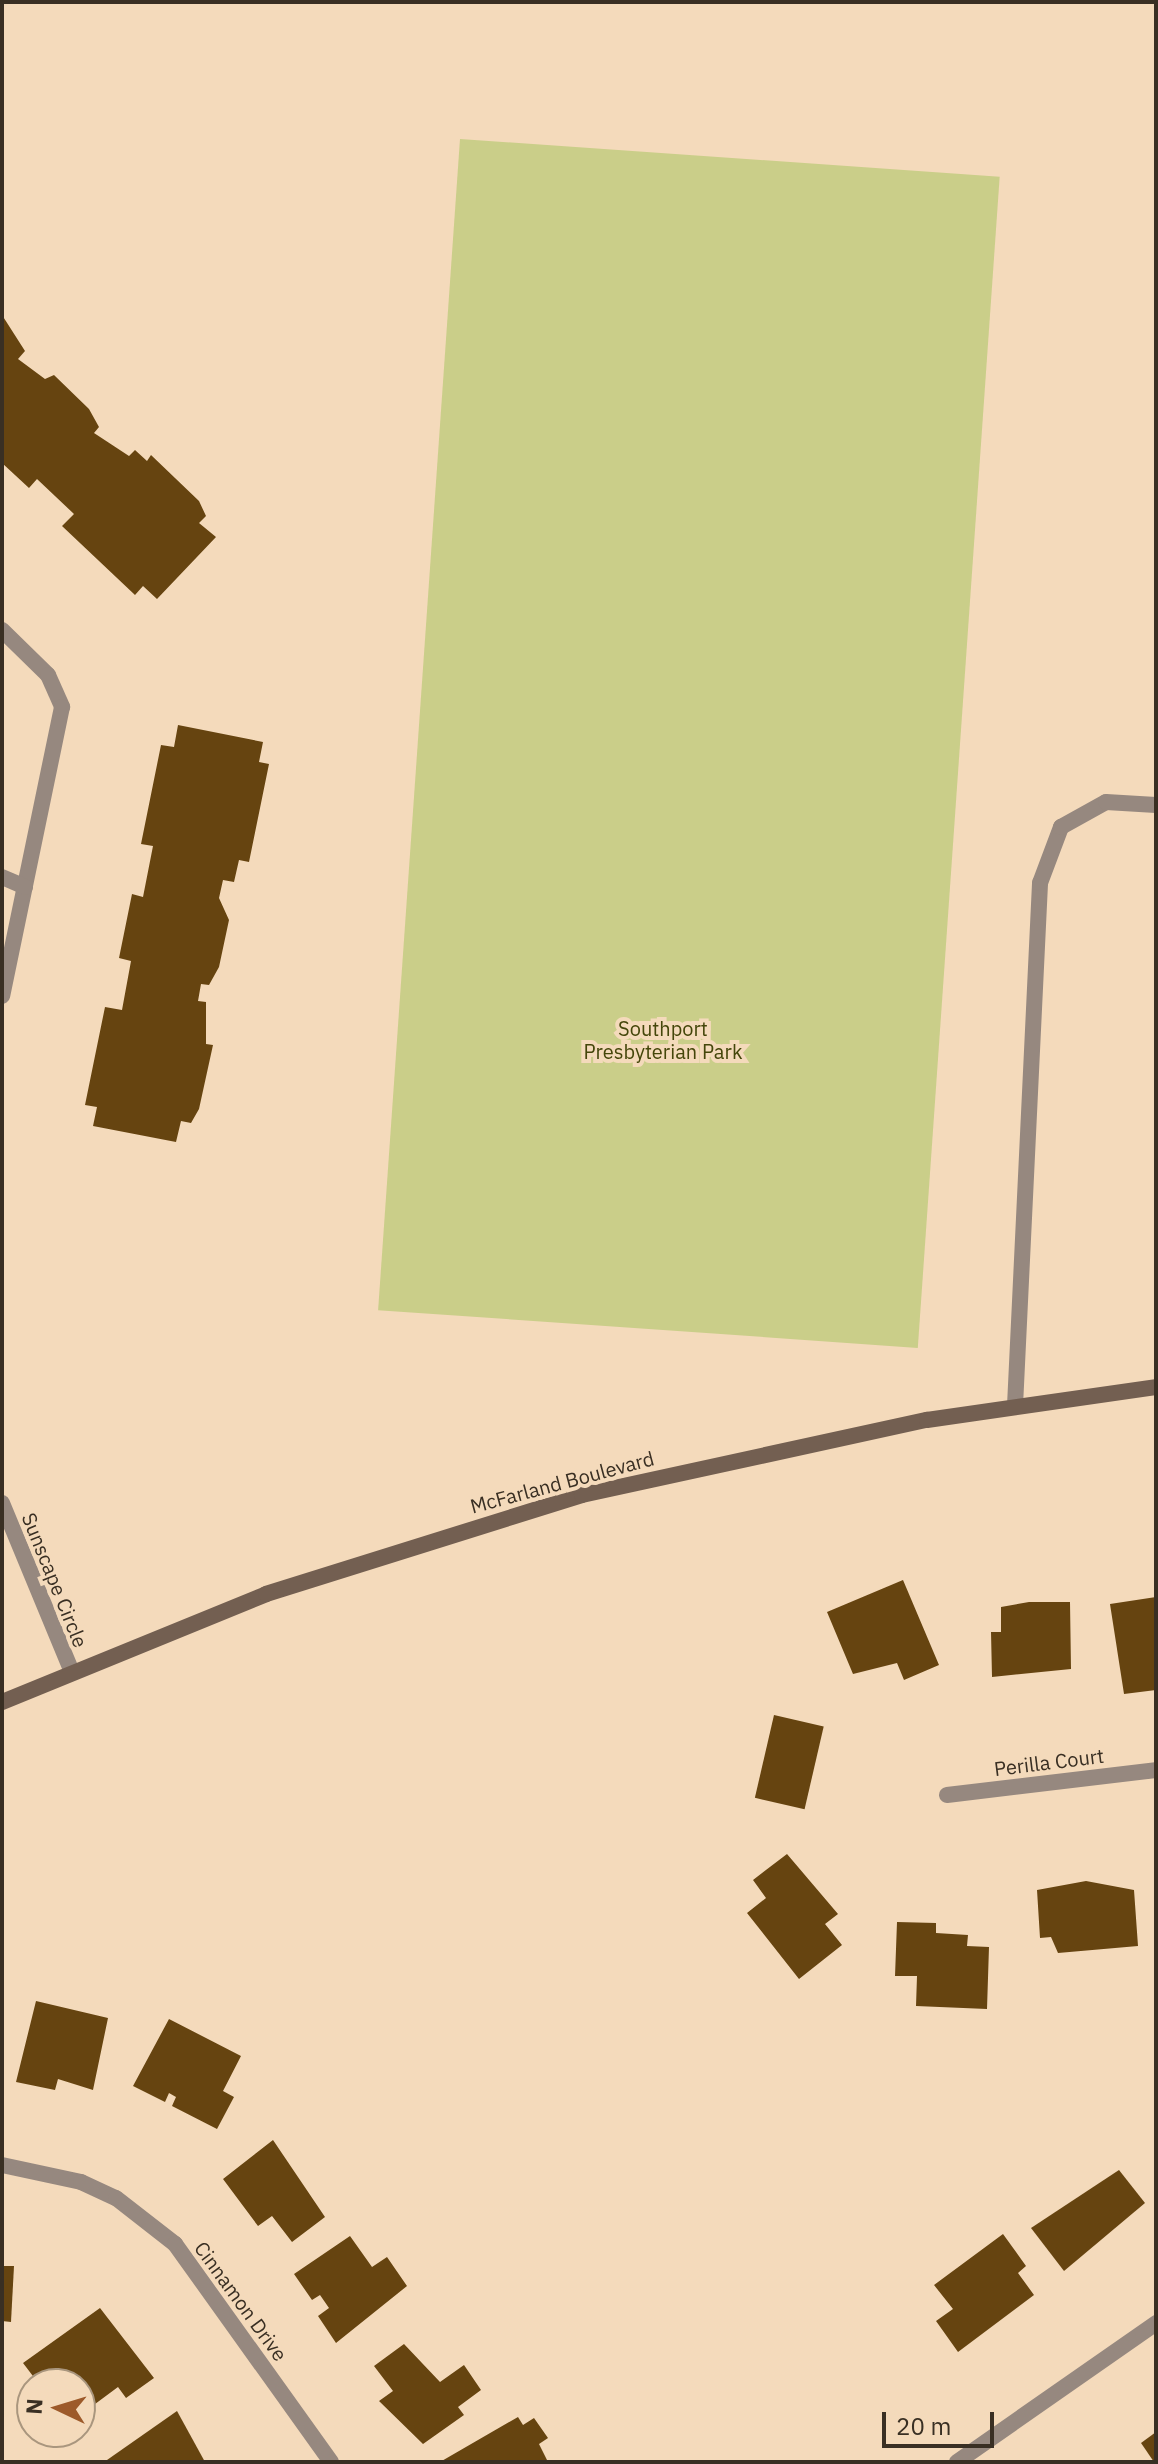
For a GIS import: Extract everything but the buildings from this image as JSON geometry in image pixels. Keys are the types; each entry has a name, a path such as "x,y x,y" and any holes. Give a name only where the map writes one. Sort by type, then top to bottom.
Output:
{"street":[{"path":"2,630 53,682 62,707 2,996"},
{"path":"1015,1406 1040,883 1061,827 1106,802 1156,805"},
{"path":"2,877 25,887"},
{"name":"McFarland Boulevard","path":"2,1702 266,1594 544,1506 753,1453 1015,1406 1156,1387"},
{"name":"Sunscape Circle","path":"2,1503 72,1672"},
{"name":"Perilla Court","path":"947,1795 1156,1770"},
{"name":"Cinnamon Drive","path":"2,2165 81,2182 116,2198 175,2244 331,2462"},
{"path":"957,2462 1156,2323"}],"green space":[{"name":"Southport Presbyterian Park","path":"460,139 1000,177 918,1348 378,1310"}]}
